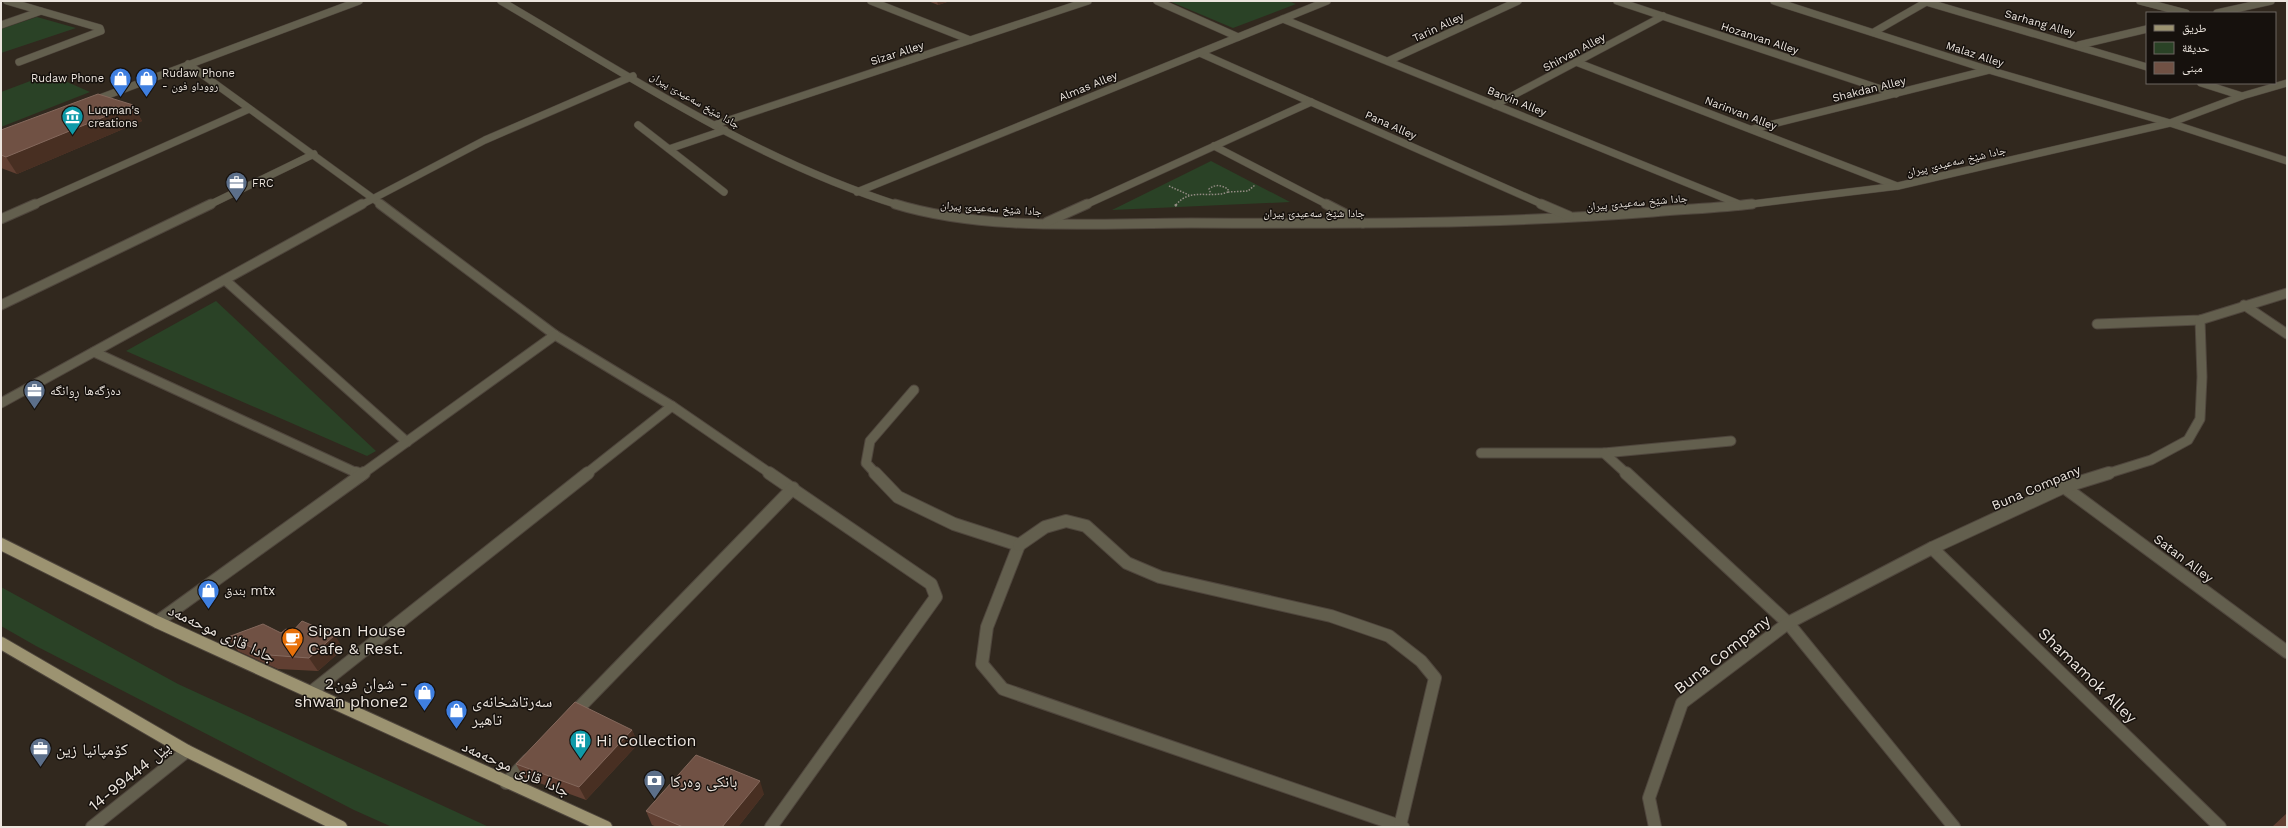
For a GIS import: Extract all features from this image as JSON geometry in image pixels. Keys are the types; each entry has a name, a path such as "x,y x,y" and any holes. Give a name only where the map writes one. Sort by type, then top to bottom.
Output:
{"main road":[{"name":"جادا قازی موحەمەد","path":"1,544 156,622 506,783 606,827"},
{"path":"1,644 187,751 340,827"}],"street":[{"path":"7,1 100,28 101,31 19,62"},
{"path":"87,103 359,1"},
{"name":"جادا شێخ سەعیدێ پیران","path":"501,1 633,76 714,125 807,172 857,192 921,212 950,218 1044,224 1365,224 1573,218 1742,205 1898,186 2170,123 2242,96 2287,83"},
{"path":"871,1 970,40"},
{"path":"1157,1 1238,37"},
{"path":"1311,1 1319,4"},
{"name":"Almas Alley","path":"857,192 1327,1"},
{"path":"1496,1 1509,6"},
{"name":"Tarin Alley","path":"1388,61 1518,1"},
{"name":"Hozanvan Alley","path":"1617,1 1896,94"},
{"name":"Malaz Alley","path":"1774,1 1989,70 2170,123 2287,161"},
{"path":"1874,32 1927,1"},
{"name":"Sarhang Alley","path":"1927,1 2146,67"},
{"path":"2140,1 2182,12"},
{"path":"2222,12 2271,1"},
{"name":"Sizar Alley","path":"714,125 1081,2"},
{"path":"1,25 41,11"},
{"name":"Shirvan Alley","path":"1495,105 1662,16"},
{"name":"Barvin Alley","path":"1283,19 1742,205"},
{"path":"2077,46 2146,29"},
{"name":"Pana Alley","path":"1200,53 1573,218"},
{"name":"Narinvan Alley","path":"1576,62 1898,186"},
{"path":"188,64 248,109 314,154 371,199 555,335 672,406 794,488 931,584 936,597 771,827"},
{"name":"Shakdan Alley","path":"1753,129 1989,70"},
{"path":"1,403 371,199 485,140 633,76"},
{"path":"2204,84 2242,96"},
{"path":"1044,224 1311,102"},
{"path":"1,219 248,109"},
{"path":"638,125 724,192"},
{"path":"669,149 725,130"},
{"path":"1214,146 1365,224"},
{"path":"1,305 314,154"},
{"path":"225,280 407,442"},
{"path":"2097,324 2200,320 2244,305 2287,293"},
{"path":"2244,305 2287,334"},
{"name":"Buna Company","path":"1655,827 1649,798 1682,703 1788,623 1932,548 2064,487 2151,460 2188,440 2200,419 2202,377 2200,320"},
{"path":"156,622 555,335"},
{"path":"94,352 361,474"},
{"path":"914,390 870,441 866,463 898,497 954,524 1019,545"},
{"path":"310,693 672,406"},
{"path":"1481,453 1604,453 1731,441"},
{"name":"Buna Company","path":"1604,453 1788,623 1954,827"},
{"name":"Satan Alley","path":"2064,487 2287,652"},
{"path":"567,720 794,488"},
{"path":"1066,521 1086,526 1127,563 1160,577 1331,616 1389,636 1421,661 1435,678 1401,826 1003,688 982,664 987,627 1019,545 1045,527 1066,521"},
{"name":"Shamamok Alley","path":"1932,548 2220,827"},
{"path":"506,783 539,749"},
{"name":"پێل 99444-14","path":"92,827 187,751"}],"path":[{"path":"1174,208 1175,204 1182,198 1189,195 1220,195 1228,192 1248,191 1271,175"},
{"path":"1166,184 1189,195"},
{"path":"1212,194 1208,189 1218,186 1226,188 1228,192"}],"green space":[{"path":"1169,1 1288,1 1296,4 1233,28"},
{"path":"37,17 76,28 1,53 1,29"},
{"path":"49,74 90,92 1,127 1,92"},
{"path":"1211,161 1290,202 1112,210"},
{"path":"216,301 376,451 367,456 126,351"},
{"path":"1,587 178,684 489,827 392,827 354,810 36,646 1,626"}],"building":[{"path":"98,94 133,105 6,157 1,155 1,130"},
{"path":"302,621 335,635 309,658 269,655 228,637 263,624 281,633 286,629 292,632"},
{"name":"Hi Collection","path":"575,702 632,730 579,787 516,764"},
{"path":"696,755 760,781 722,827 683,827 646,811"}],"place":[{"name":"Rudaw Phone","path":"120,98"},
{"name":"Rudaw Phone - رووداو فون","path":"146,98"},
{"name":"Luqman's creations","path":"73,136"},
{"name":"FRC","path":"237,202"},
{"name":"دەزگەها ڕوانگە","path":"34,410"},
{"name":"بندق mtx","path":"209,610"},
{"name":"Sipan House Cafe & Rest.","path":"293,658"},
{"name":"شوان فون2 - shwan phone2","path":"424,712"},
{"name":"سەرتاشخانەی تاهیر","path":"457,730"},
{"name":"Hi Collection","path":"581,760"},
{"name":"کۆمپانیا زین","path":"40,768"},
{"name":"بانکی وەرکا","path":"655,800"}]}
